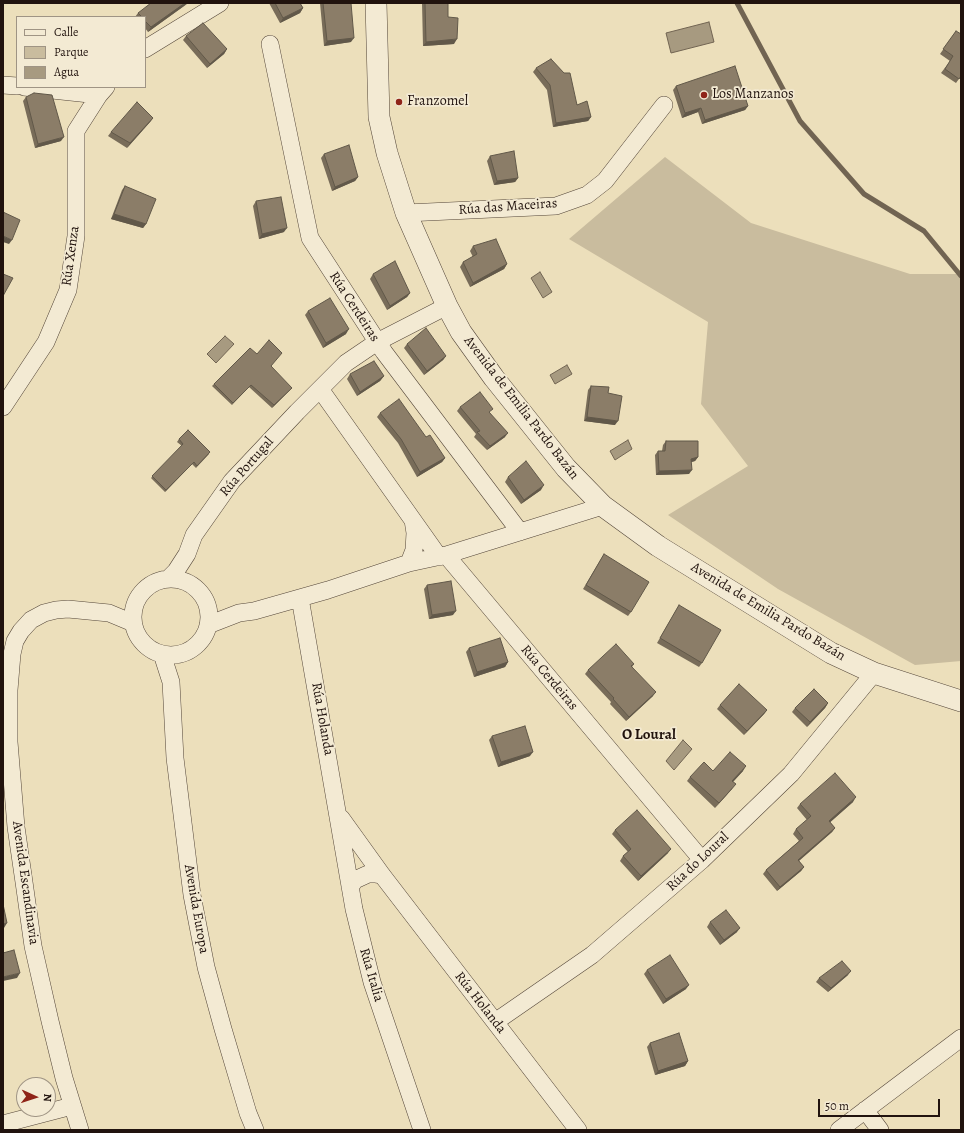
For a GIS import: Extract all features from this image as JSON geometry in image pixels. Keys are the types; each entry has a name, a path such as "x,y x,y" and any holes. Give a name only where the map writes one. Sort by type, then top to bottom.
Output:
{"street":[{"path":"146,48 220,3"},
{"name":"Avenida de Emilia Pardo Bazán","path":"376,3 379,117 387,153 406,213 447,306 461,332 494,378 566,468 603,506 671,554 831,653 874,673 960,698"},
{"name":"Rúa Cerdeiras","path":"270,44 310,238 377,342 520,532"},
{"path":"3,85 16,86"},
{"path":"36,88 102,91"},
{"name":"Rúa Xenza","path":"3,407 46,342 68,290 76,236 76,131 102,91"},
{"name":"Rúa das Maceiras","path":"406,213 556,206 587,195 605,181 664,104"},
{"name":"Rúa Portugal","path":"168,579 176,571 187,554 194,535 232,481 346,363 377,342 447,306"},
{"path":"320,389 413,520 442,556"},
{"path":"208,625 239,613 254,611 300,598 409,563 442,556 603,506"},
{"path":"409,563 414,550 415,533 413,520"},
{"name":"Rúa Portugal","path":"187,554 190,584"},
{"name":"Rúa Cerdeiras","path":"442,556 702,860"},
{"path":"168,579 184,581 190,584 198,589 207,605 209,615 205,635 191,650 181,654 162,654 146,646 135,632 133,623 132,614 138,597 151,584 159,580 168,579"},
{"name":"Rúa Holanda","path":"300,598 339,816 382,875 578,1130"},
{"name":"Avenida Escandinavia","path":"109,613 134,605"},
{"path":"207,605 239,613"},
{"name":"Avenida Escandinavia","path":"80,1130 72,1106 50,1021 33,946 16,827 9,742 9,690 12,654 15,641 31,620 56,610 68,609 109,613 133,623"},
{"name":"Avenida Europa","path":"162,654 171,682 175,758 192,895 206,967 248,1113 255,1130"},
{"name":"Avenida Europa","path":"171,682 181,654"},
{"name":"Rúa do Loural","path":"495,1022 592,955 702,860 791,774 874,673"},
{"name":"Rúa Italia","path":"339,816 354,909 372,982 422,1130"},
{"path":"350,887 354,880 368,874 382,875"},
{"path":"839,1130 960,1041"},
{"path":"3,1124 72,1106"},
{"path":"865,1110 880,1130"}],"green space":[{"path":"665,157 751,223 910,274 961,274 961,661 915,665 778,589 668,515 748,466 701,404 708,322 569,239"}],"water":[{"path":"709,22 714,42 671,53 666,33"},
{"path":"540,272 552,292 543,298 531,278"},
{"path":"225,336 234,344 216,363 207,354"},
{"path":"567,365 572,374 555,384 550,375"},
{"path":"628,440 632,449 615,460 610,451"},
{"path":"683,740 692,749 674,770 666,761"}],"building":[{"path":"151,3 185,3 151,27 146,22 146,16 141,16 138,13"},
{"path":"275,3 300,3 303,8 283,18"},
{"path":"323,3 351,3 354,38 327,41"},
{"path":"425,3 448,3 448,17 458,18 457,39 426,42"},
{"path":"203,23 227,49 210,64 186,36"},
{"path":"956,31 961,34 961,76 959,79 945,69 953,56 943,49"},
{"path":"551,59 564,73 570,73 577,105 587,101 591,117 556,123 550,85 536,68"},
{"path":"735,66 748,106 705,120 701,108 685,113 676,86"},
{"path":"34,93 52,95 64,137 38,144 26,97"},
{"path":"137,102 153,118 130,143 111,132"},
{"path":"349,145 358,177 335,187 324,154"},
{"path":"514,151 518,178 497,181 490,156"},
{"path":"125,186 156,199 146,224 114,214"},
{"path":"281,197 287,228 262,234 256,201"},
{"path":"3,212 20,220 12,240 3,236"},
{"path":"496,239 507,264 473,283 463,262 477,254 473,246"},
{"path":"395,261 410,293 390,306 373,274"},
{"path":"3,274 13,278 3,296"},
{"path":"330,298 349,329 326,343 308,311"},
{"path":"426,328 446,356 427,371 407,344"},
{"path":"269,340 282,353 271,366 292,388 274,405 251,385 233,403 214,384 250,348 257,354"},
{"path":"374,361 384,376 360,392 350,374"},
{"path":"591,386 609,387 608,393 622,396 618,421 587,417"},
{"path":"480,392 493,409 489,412 508,433 490,446 477,432 480,431 460,407"},
{"path":"399,399 426,437 430,435 445,458 420,472 401,439 380,413"},
{"path":"188,430 210,452 197,466 194,462 166,490 152,476 183,444 179,439"},
{"path":"666,441 698,441 698,457 691,459 692,470 659,471 658,451 665,451"},
{"path":"526,461 544,485 524,500 508,477"},
{"path":"604,554 649,582 631,612 586,585"},
{"path":"451,581 456,611 432,615 427,585"},
{"path":"679,605 721,630 702,663 660,638"},
{"path":"500,638 508,662 477,672 469,648"},
{"path":"616,644 634,664 631,666 656,692 629,717 588,670"},
{"path":"739,684 767,710 747,731 720,705"},
{"path":"814,689 828,703 810,722 795,708"},
{"path":"525,726 533,752 501,762 492,736"},
{"path":"730,752 746,766 732,781 736,784 719,803 690,777 704,762 713,771"},
{"path":"835,773 856,797 829,821 835,828 798,860 804,867 780,887 766,870 803,838 796,829 811,816 800,804"},
{"path":"637,810 671,849 641,876 623,856 631,849 615,830"},
{"path":"3,904 7,923 3,924"},
{"path":"726,910 740,928 724,940 710,922"},
{"path":"14,950 20,973 3,977 3,953"},
{"path":"670,955 689,985 666,999 647,970"},
{"path":"842,961 851,971 831,988 819,978"},
{"path":"679,1033 688,1061 658,1071 650,1043"}],"waterway":[{"path":"737,3 800,121 864,194 924,231 961,276"}],"place":[{"name":"Los Manzanos","path":"704,95"},
{"name":"Franzomel","path":"399,102"}],"district":[{"name":"O Loural","path":"649,735"}]}
